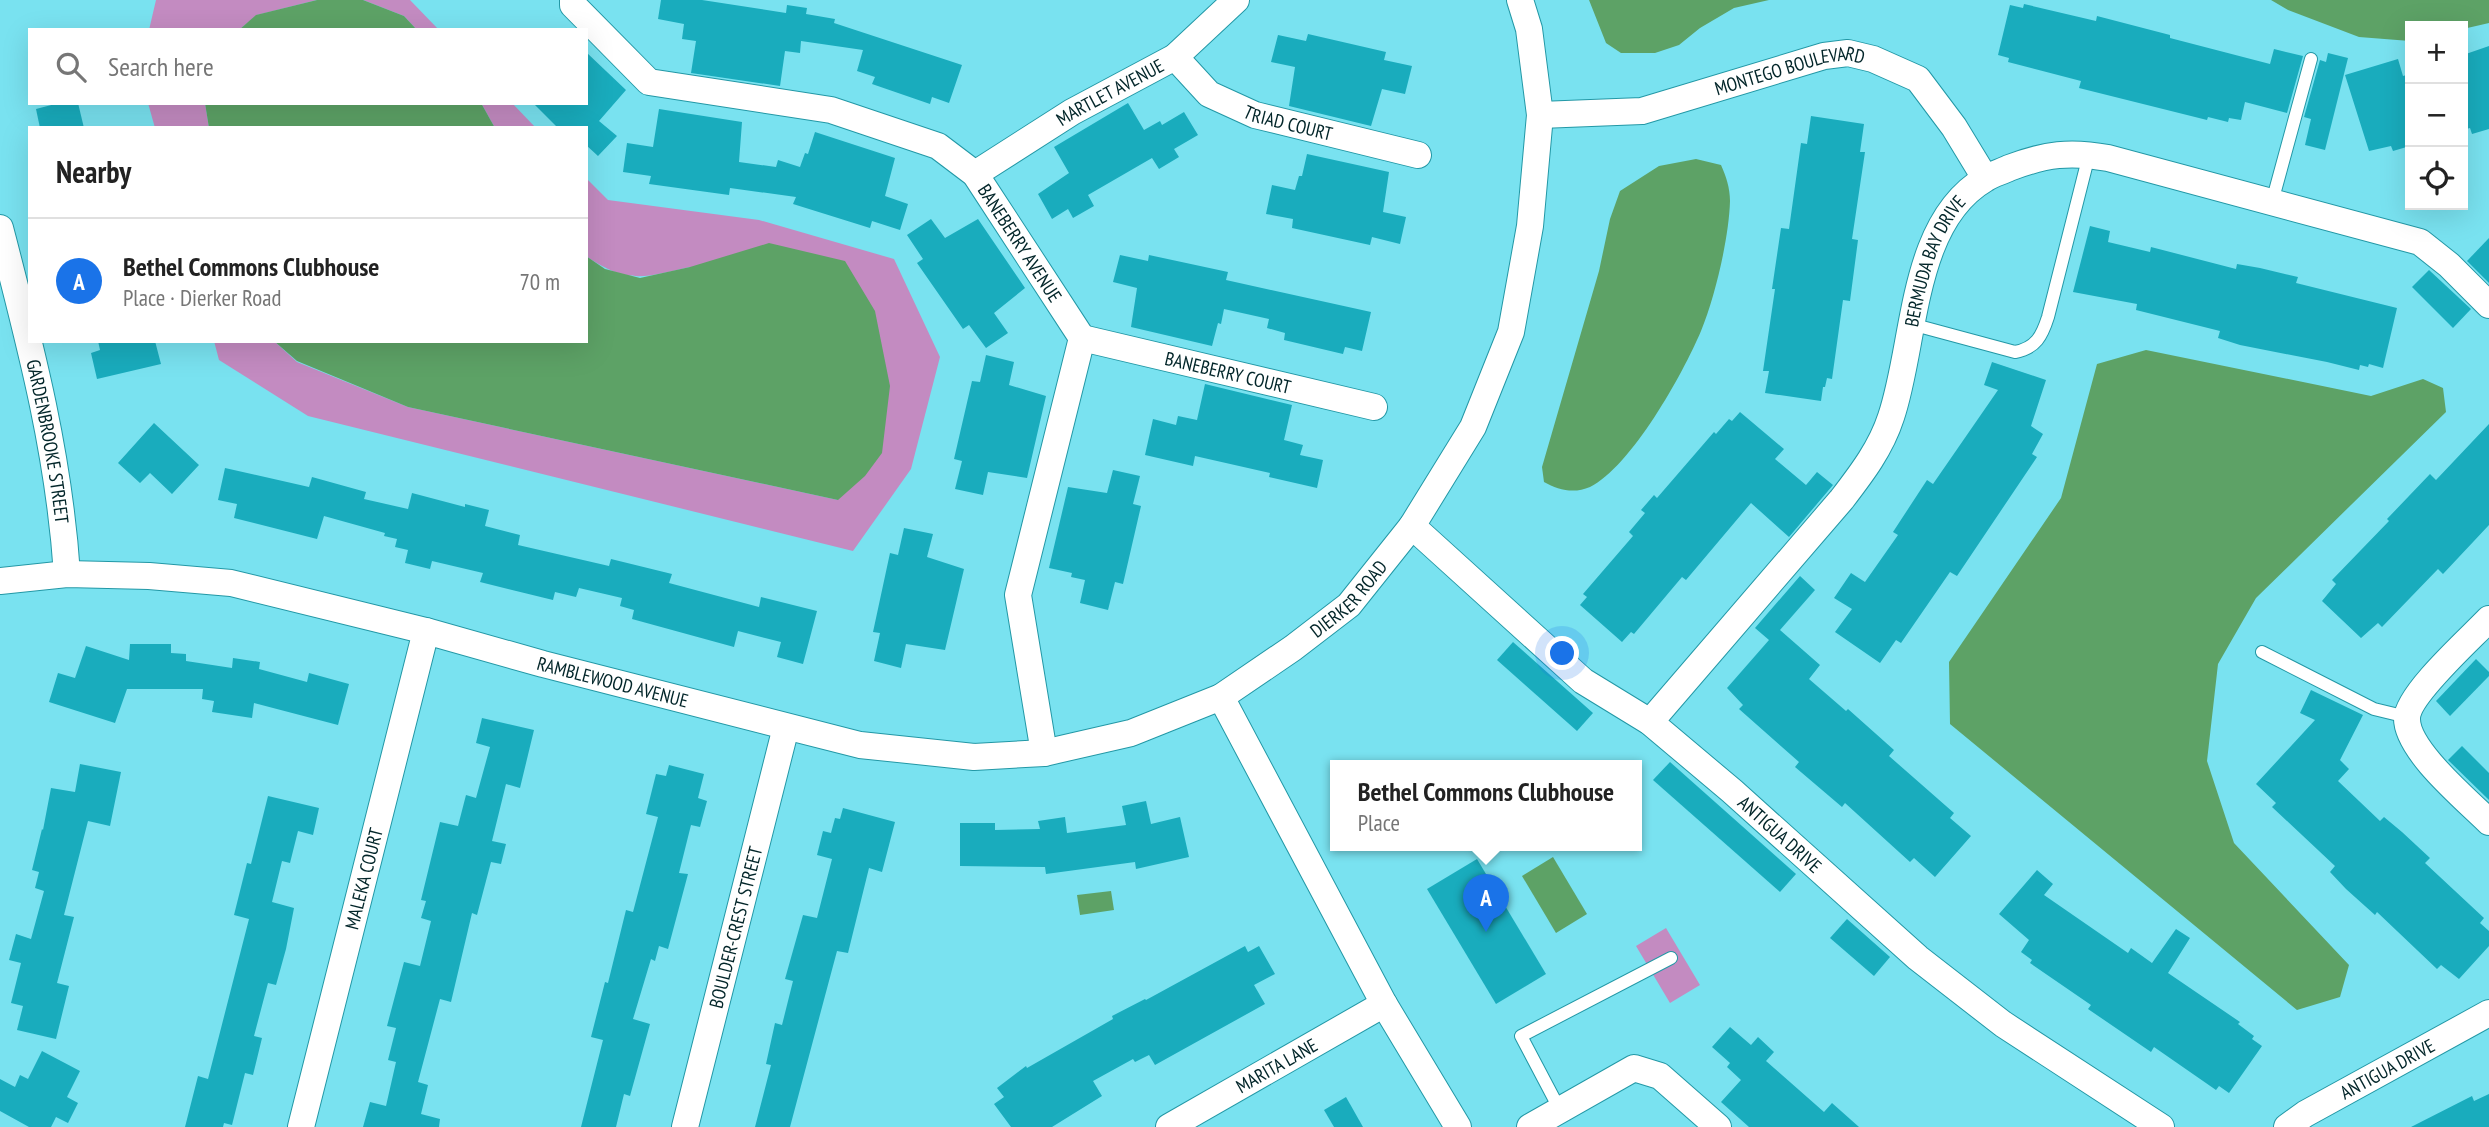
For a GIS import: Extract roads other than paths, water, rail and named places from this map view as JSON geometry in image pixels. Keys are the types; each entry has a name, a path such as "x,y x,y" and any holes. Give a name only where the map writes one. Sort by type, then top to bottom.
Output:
{"street":[{"name":"BANEBERRY AVENUE","path":"573,0 573,5 649,82 831,110 938,146 975,174 1082,338"},
{"name":"MARTLET AVENUE","path":"975,174 1072,112 1175,57 1236,0"},
{"name":"DIERKER ROAD","path":"1222,697 1349,605 1412,526 1473,427 1511,332 1530,226 1539,115 1529,29 1520,0"},
{"name":"MONTEGO BOULEVARD","path":"1539,115 1642,111 1824,56 1848,53 1873,59 1918,79 1954,127 1985,178"},
{"name":"TRIAD COURT","path":"1175,57 1209,94 1255,115 1418,155"},
{"name":"BERMUDA BAY DRIVE","path":"1650,722 1865,469 1881,443 1892,414 1911,324 1933,243 1965,193 1985,178 2032,159 2059,153 2089,155 2420,242 2449,265 2489,305"},
{"name":"GARDENBROOKE STREET","path":"0,228 28,338"},
{"name":"BANEBERRY COURT","path":"1082,338 1374,407"},
{"path":"1044,753 1018,595 1082,338"},
{"name":"GARDENBROOKE STREET","path":"29,343 41,389 61,502 66,575"},
{"name":"ANTIGUA DRIVE","path":"1412,526 1583,681 1650,722 1732,791 1918,958 2003,1024 2161,1127"},
{"name":"RAMBLEWOOD AVENUE","path":"0,581 66,575 149,576 231,583 426,631 860,745 974,757 1044,753 1131,733 1222,697"},
{"path":"2489,620 2420,690 2407,717 2412,741 2489,822"},
{"name":"MALEKA COURT","path":"301,1127 426,631"},
{"path":"1222,697 1384,1004 1458,1127"},
{"name":"BOULDER-CREST STREET","path":"685,1127 786,727"},
{"name":"MARITA LANE","path":"1169,1127 1384,1004"},
{"name":"ANTIGUA DRIVE","path":"2287,1127 2305,1114 2489,1013"},
{"path":"1530,1127 1634,1069 1660,1076 1718,1127"}],"lane":[{"path":"2272,202 2311,59"},
{"path":"1911,324 2015,352 2034,345 2043,333 2048,317 2089,155"},
{"path":"2262,652 2374,709 2407,717"},
{"path":"1560,1110 1521,1036 1671,958"}],"place":[{"name":"Bethel Commons Clubhouse","path":"1486,932"}]}
